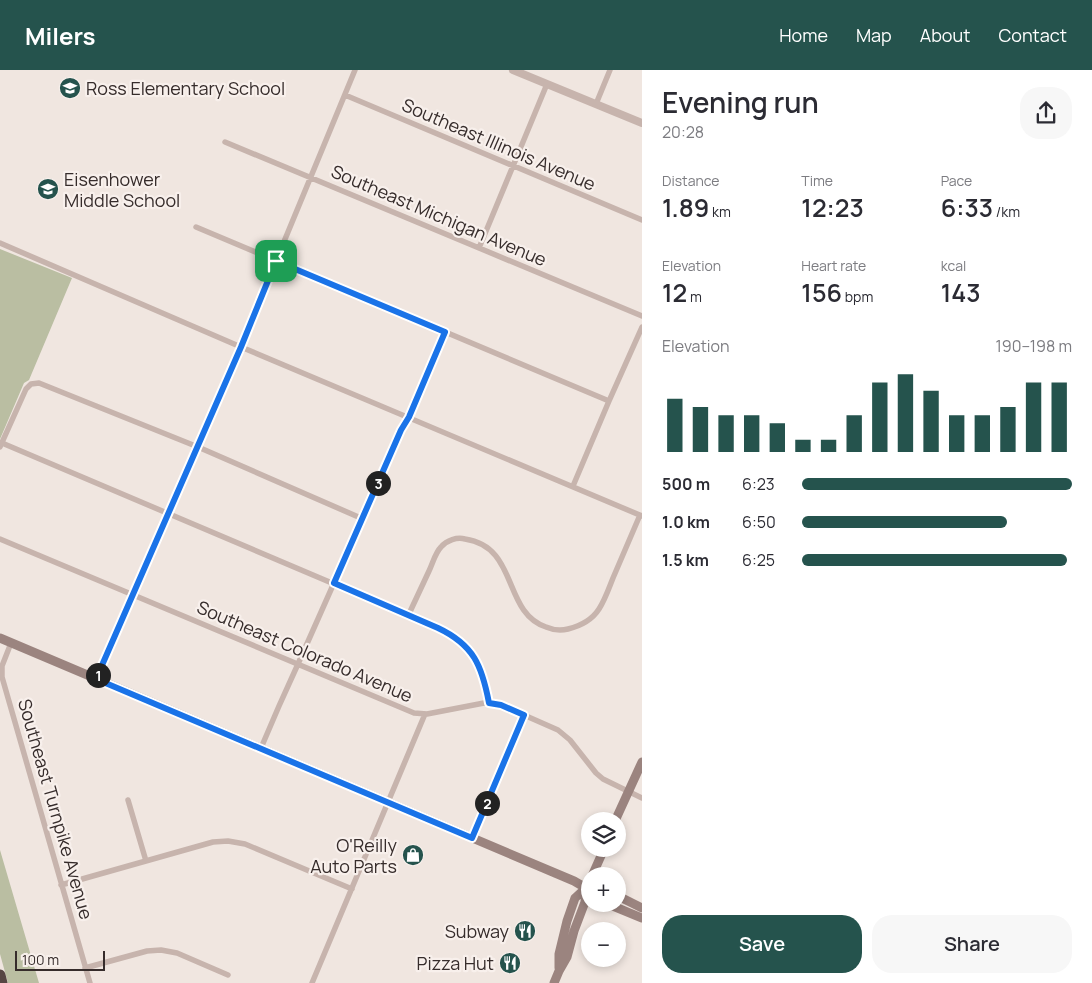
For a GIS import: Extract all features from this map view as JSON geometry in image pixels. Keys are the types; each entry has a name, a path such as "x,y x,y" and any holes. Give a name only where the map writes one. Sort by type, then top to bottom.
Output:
{"highway":[{"path":"0,975 2,983"}],"main road":[{"path":"0,638 581,884"},
{"path":"619,812 642,762"},
{"path":"554,983 559,971 560,954 567,921 575,898 581,893"},
{"path":"626,900 642,908"},
{"path":"626,911 642,918"}],"street":[{"path":"96,679 241,347 356,70"},
{"path":"513,70 642,123"},
{"path":"596,104 610,70"},
{"path":"479,248 547,84"},
{"name":"Southeast Illinois Avenue","path":"345,95 642,220"},
{"name":"Southeast Michigan Avenue","path":"225,142 642,316"},
{"path":"196,227 609,401"},
{"path":"0,243 241,347 641,515 603,602 594,616 580,625 564,630 556,630 542,626 534,621 520,604 504,566 494,552 475,541 463,538 449,541 440,549 408,616"},
{"path":"573,486 642,327"},
{"path":"261,748 445,332"},
{"path":"363,518 198,447 39,383 31,384 26,389 1,445 169,513 446,631 470,651 481,669 489,703"},
{"name":"Southeast Colorado Avenue","path":"0,539 409,711 425,714 478,704 501,705 558,730 570,740 596,773 607,782 642,798"},
{"name":"Southeast Turnpike Avenue","path":"11,643 2,666 2,677 90,983"},
{"path":"312,983 425,714"},
{"path":"472,838 524,715"},
{"path":"128,800 146,861"},
{"path":"61,885 213,842 223,841 245,844 352,889"},
{"path":"86,968 147,951 161,950 177,953 228,975"}],"green space":[{"path":"0,249 72,278 29,380 24,383 0,439"},
{"path":"0,850 39,983 8,983 0,954"}],"place":[{"name":"Ross Elementary School","path":"70,88"},
{"name":"Eisenhower Middle School","path":"48,189"},
{"name":"O'Reilly Auto Parts","path":"413,855"},
{"name":"Subway","path":"525,931"},
{"name":"Pizza Hut","path":"510,963"}],"route":[{"path":"276,261 445,332 334,583 446,631 460,641 475,658 481,669 489,703 501,705 524,715 472,838 96,679 241,347 276,261"}]}
